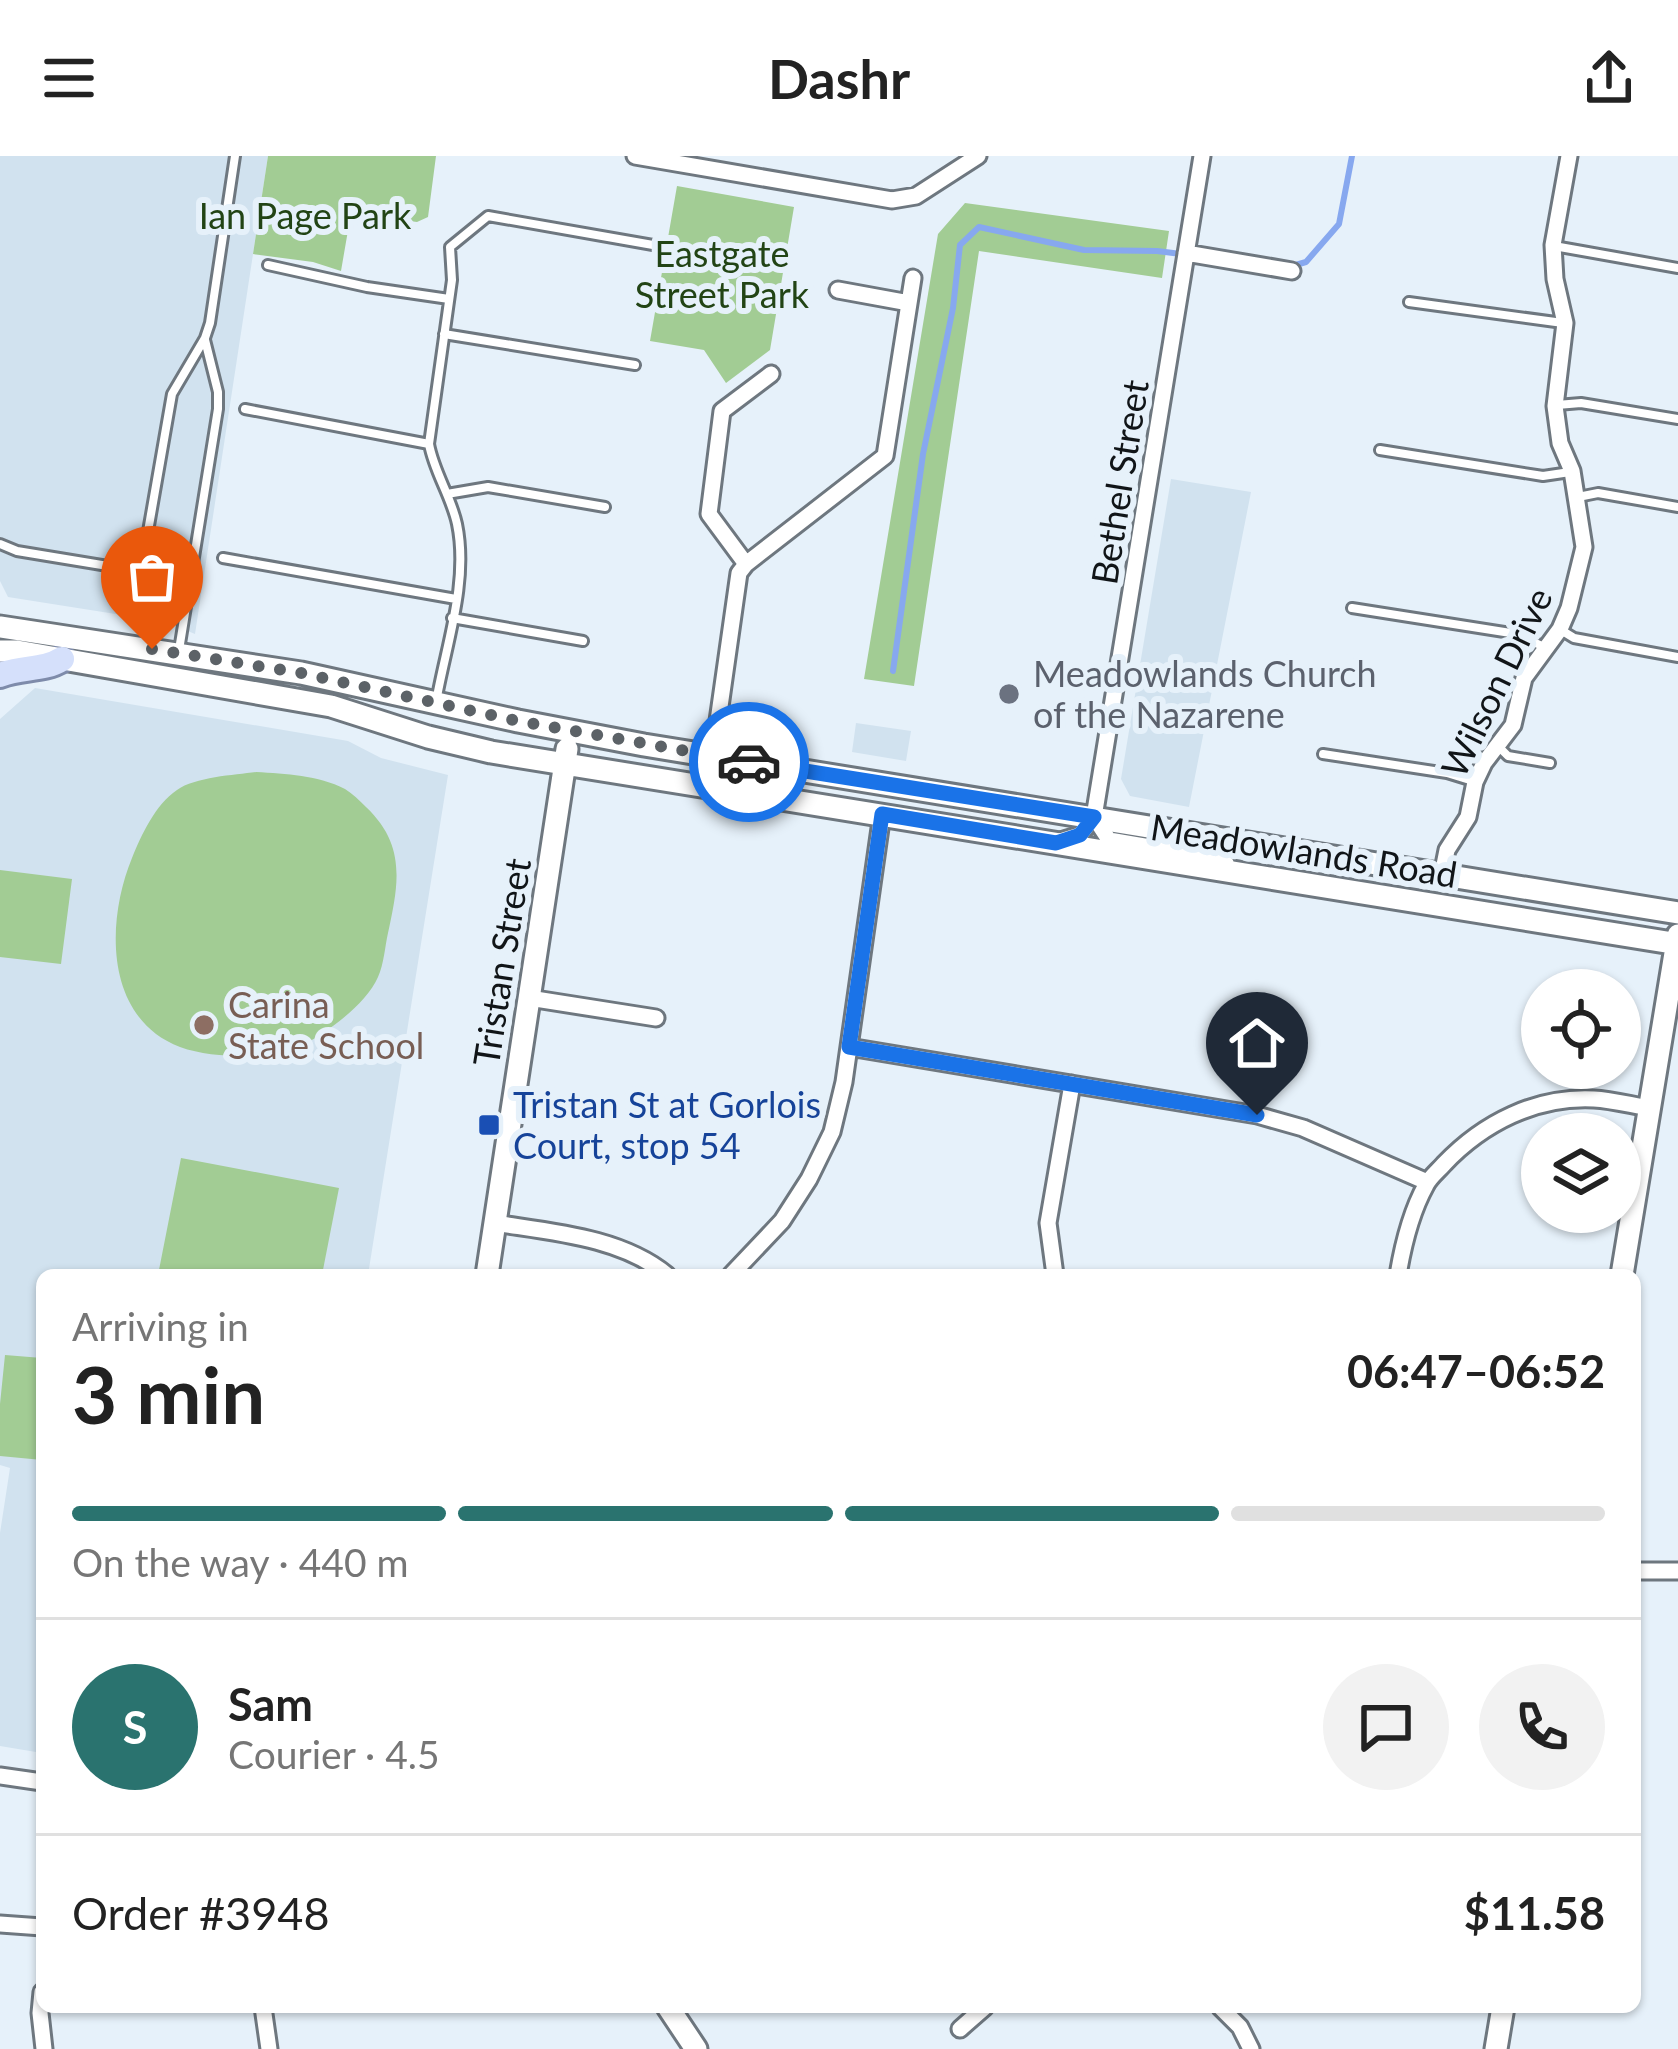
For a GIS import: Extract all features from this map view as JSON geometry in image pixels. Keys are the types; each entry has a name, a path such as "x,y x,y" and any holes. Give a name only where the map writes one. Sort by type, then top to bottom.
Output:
{"main road":[{"name":"Meadowlands Road","path":"0,627 301,673 436,704 713,756 1678,913"},
{"name":"Meadowlands Road","path":"0,651 331,706 491,752 1677,941"},
{"path":"0,675 29,667 48,668 62,659"},
{"name":"Tristan Street","path":"488,1269 571,731"},
{"path":"1623,1269 1677,941"},
{"path":"672,2013 696,2049"},
{"path":"1496,2049 1502,2013"}],"street":[{"path":"635,156 892,200 916,196 978,156"},
{"name":"Bethel Street","path":"1094,817 1202,156"},
{"name":"Wilson Drive","path":"1442,875 1447,850 1468,817 1484,763 1513,725 1525,678 1560,629 1584,547 1555,406 1565,323 1553,245 1569,156"},
{"path":"1187,245 1292,272"},
{"path":"713,756 739,573 885,456 913,278"},
{"path":"838,290 910,303"},
{"path":"746,564 709,514 722,411 771,374"},
{"path":"737,1269 782,1221 832,1132 844,1082 882,814"},
{"path":"1056,843 1080,835 1094,817 1109,840 1209,857 1267,877"},
{"path":"529,998 656,1018"},
{"path":"849,1047 1257,1115 1303,1128 1427,1182"},
{"path":"1054,1269 1048,1223 1072,1084"},
{"path":"1400,1269 1427,1182 1486,1127 1523,1109 1564,1100 1595,1099 1650,1108"},
{"path":"494,1223 570,1234 660,1269"},
{"path":"1641,1571 1678,1571"},
{"path":"0,1776 36,1781"},
{"path":"0,1924 36,1927"},
{"path":"40,2013 44,2049"},
{"path":"264,2013 269,2049"},
{"path":"960,2029 978,2013"},
{"path":"1226,2013 1251,2049"}],"lane":[{"path":"0,544 120,568 143,560 172,394 205,338 212,308 235,156"},
{"path":"436,704 461,550 457,520 429,443 452,280 450,247 488,216 653,245"},
{"path":"1553,245 1678,268"},
{"path":"268,265 449,299"},
{"path":"1409,302 1565,323"},
{"path":"444,334 635,365"},
{"path":"175,679 218,409 205,338"},
{"path":"1555,406 1581,403 1678,419"},
{"path":"244,409 429,443"},
{"path":"1380,450 1544,476 1572,471"},
{"path":"447,494 488,487 605,507"},
{"path":"1576,497 1598,493 1678,507"},
{"path":"224,559 456,599"},
{"path":"1352,608 1517,634 1546,648"},
{"path":"452,618 584,640"},
{"path":"1560,629 1574,638 1678,657"},
{"path":"1498,747 1508,756 1550,763"},
{"path":"1323,754 1447,772 1475,782"}],"shaded area":[{"path":"0,156 268,156 195,634 166,622 8,597 0,581"},
{"path":"1171,479 1251,492 1189,807 1130,796 1121,779"},
{"name":"Carina State School","path":"35,688 348,741 381,758 448,775 369,1269 36,1269 36,1752 0,1746 0,1533 10,1468 0,1465 0,719"},
{"path":"856,723 911,731 906,761 852,752"}],"green space":[{"name":"Ian Page Park","path":"268,156 436,156 428,217 417,222 351,213 341,271 253,254"},
{"name":"Eastgate Street Park","path":"677,186 794,207 770,350 726,383 704,350 650,341"},
{"path":"965,203 1169,231 1162,278 979,251 914,686 864,679 938,234"},
{"path":"256,772 335,784 379,821 396,866 383,961 372,988 354,1008 297,1048 257,1056 195,1051 155,1033 137,1014 125,991 116,938 123,883 145,830 169,796 194,782"},
{"path":"0,870 72,879 61,964 0,957"},
{"path":"181,1158 339,1188 323,1269 159,1269"},
{"path":"5,1355 36,1358 36,1459 0,1456"}],"waterway":[{"path":"1292,266 1306,262 1339,224 1352,156"},
{"path":"893,671 923,454 953,308 960,245 979,227 1084,250 1181,254"}],"way so far":[{"path":"152,649 301,673 518,721 749,762"}],"place":[{"name":"Meadowlands Church of the Nazarene","path":"1009,694"},
{"name":"Carina State School","path":"204,1025"},
{"name":"Tristan St at Gorlois Court, stop 54","path":"489,1125"}],"route":[{"path":"749,762 1094,817 1080,835 1056,843 882,814 849,1047 1257,1115"}]}
